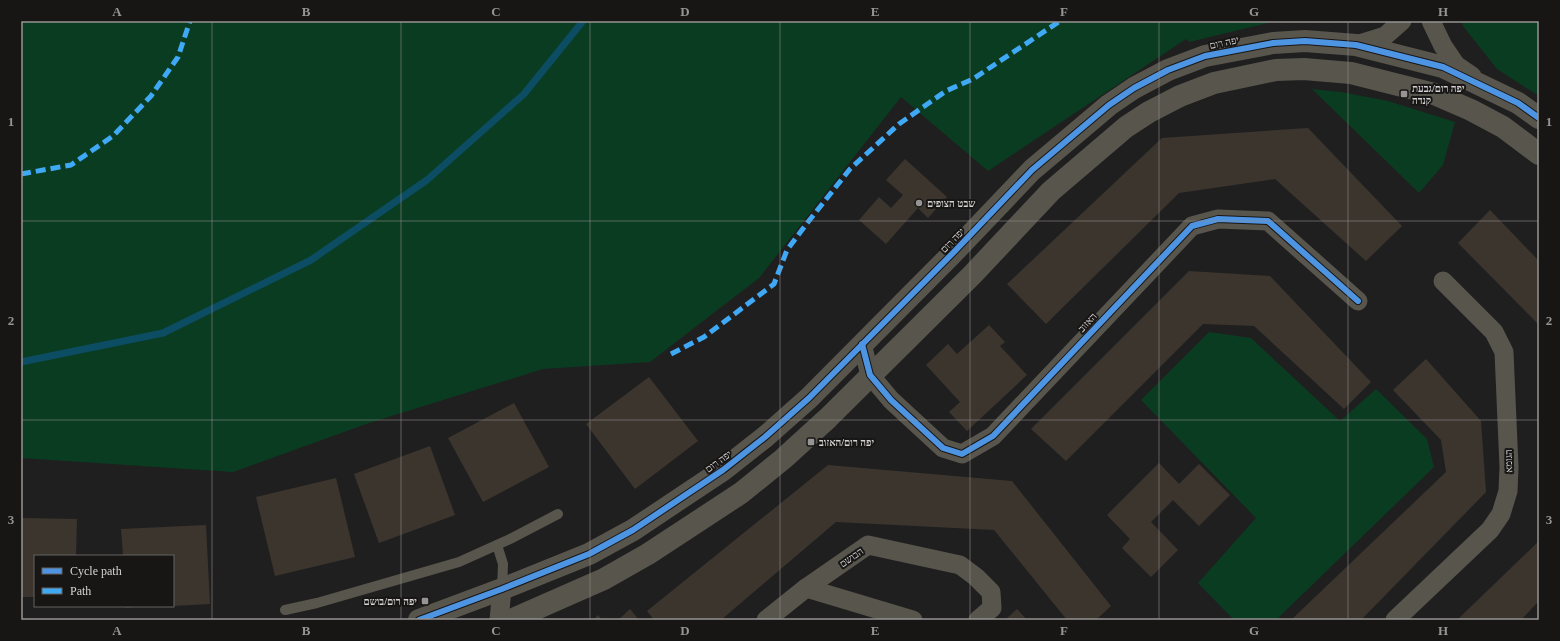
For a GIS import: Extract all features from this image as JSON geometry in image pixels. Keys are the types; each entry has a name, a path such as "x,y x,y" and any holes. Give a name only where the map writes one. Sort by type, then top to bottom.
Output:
{"street":[{"path":"1356,45 1385,36 1402,21"},
{"path":"1431,21 1443,46 1456,65 1482,84"},
{"name":"יפה רום","path":"419,620 589,554 633,530 723,470 765,437 809,398 952,254 1032,170 1109,105 1134,88 1183,64 1205,56 1273,42 1305,41 1356,45 1443,67 1482,84 1518,103 1539,118"},
{"path":"511,620 604,579 648,554 740,493 783,459 828,418 972,274 1057,186 1126,128 1149,112 1180,96 1214,83 1276,70 1304,69 1351,73 1395,83 1440,96 1503,127 1539,154"},
{"name":"האזוב","path":"862,344 870,375 891,400 943,448 962,454 993,436 1192,226 1218,219 1268,221 1358,301"},
{"name":"הגומא","path":"1395,620 1490,530 1501,514 1508,491 1509,467 1504,352 1494,332 1443,281"},
{"name":"הבושם","path":"806,588 868,545 960,565 976,577 991,592 992,608 978,620"},
{"path":"766,620 806,588 913,620"},
{"path":"499,620 502,589"}],"lane":[{"path":"284,610 317,603 459,562 497,545 558,514"},
{"path":"497,545 503,564 502,589"}],"green space":[{"path":"21,21 1291,21 1272,22 1189,42 1186,39 988,171 901,97 759,278 650,362 543,369 366,424 233,472 21,458"},
{"path":"1462,21 1539,21 1539,96 1497,69 1463,26"},
{"path":"1312,89 1341,92 1388,101 1455,122 1443,165 1419,193"},
{"path":"1209,332 1251,338 1340,421 1376,389 1427,439 1434,467 1276,620 1234,620 1198,583 1256,518 1141,400"}],"building":[{"path":"1308,128 1402,226 1366,261 1275,179 1179,193 1046,324 1007,284 1162,138"},
{"name":"שבט הצופים","path":"905,159 947,197 928,218 918,208 886,244 859,220 879,197 891,208 903,195 886,180"},
{"path":"1490,210 1539,261 1539,325 1458,243"},
{"path":"1189,271 1270,276 1371,382 1344,409 1254,326 1203,324 1066,461 1031,429"},
{"path":"989,325 1005,342 1000,346 1027,375 967,431 949,412 960,402 926,365 948,344 957,354"},
{"path":"1426,359 1481,421 1486,492 1361,620 1291,620 1446,472 1441,440 1393,390"},
{"path":"649,377 698,441 635,489 586,424"},
{"path":"514,403 549,467 483,502 448,438"},
{"path":"430,446 455,515 379,543 354,474"},
{"path":"1159,463 1179,484 1199,464 1230,495 1199,526 1173,500 1151,522 1178,550 1151,577 1122,548 1130,539 1107,515"},
{"path":"828,465 1012,481 1111,606 1096,620 1067,620 994,530 836,522 721,620 654,620 647,611"},
{"path":"336,478 355,557 275,576 256,497"},
{"path":"21,518 77,519 76,555 34,555 34,597 21,597"},
{"path":"206,525 210,604 174,606 174,555 123,555 121,529"},
{"path":"1539,541 1539,601 1521,620 1457,620"},
{"path":"630,609 639,620 618,620"},
{"path":"1017,609 1027,620 1005,620"},
{"path":"598,615 602,620 593,620"}],"waterway":[{"path":"21,362 163,333 311,260 427,180 524,94 583,21"}],"marked path":[{"path":"21,174 71,165 113,136 151,96 178,57 190,21"},
{"path":"671,354 704,337 774,284 787,250 808,222 850,169 899,124 946,91 973,79 1060,21"}],"cycle path":[{"path":"419,620 589,554 633,530 723,470 765,437 809,398 952,254 1032,170 1109,105 1134,88 1168,70 1205,56 1273,43 1305,41 1356,45 1443,67 1518,103 1539,118"},
{"path":"862,344 870,375 891,400 943,448 962,454 993,436 1192,226 1218,219 1268,221 1358,301"}],"place":[{"name":"יפה רום/גבעת קנדה","path":"1404,94"},
{"name":"שבט הצופים","path":"919,203"},
{"name":"יפה רום/האזוב","path":"811,442"},
{"name":"יפה רום/בושם","path":"425,601"}]}
